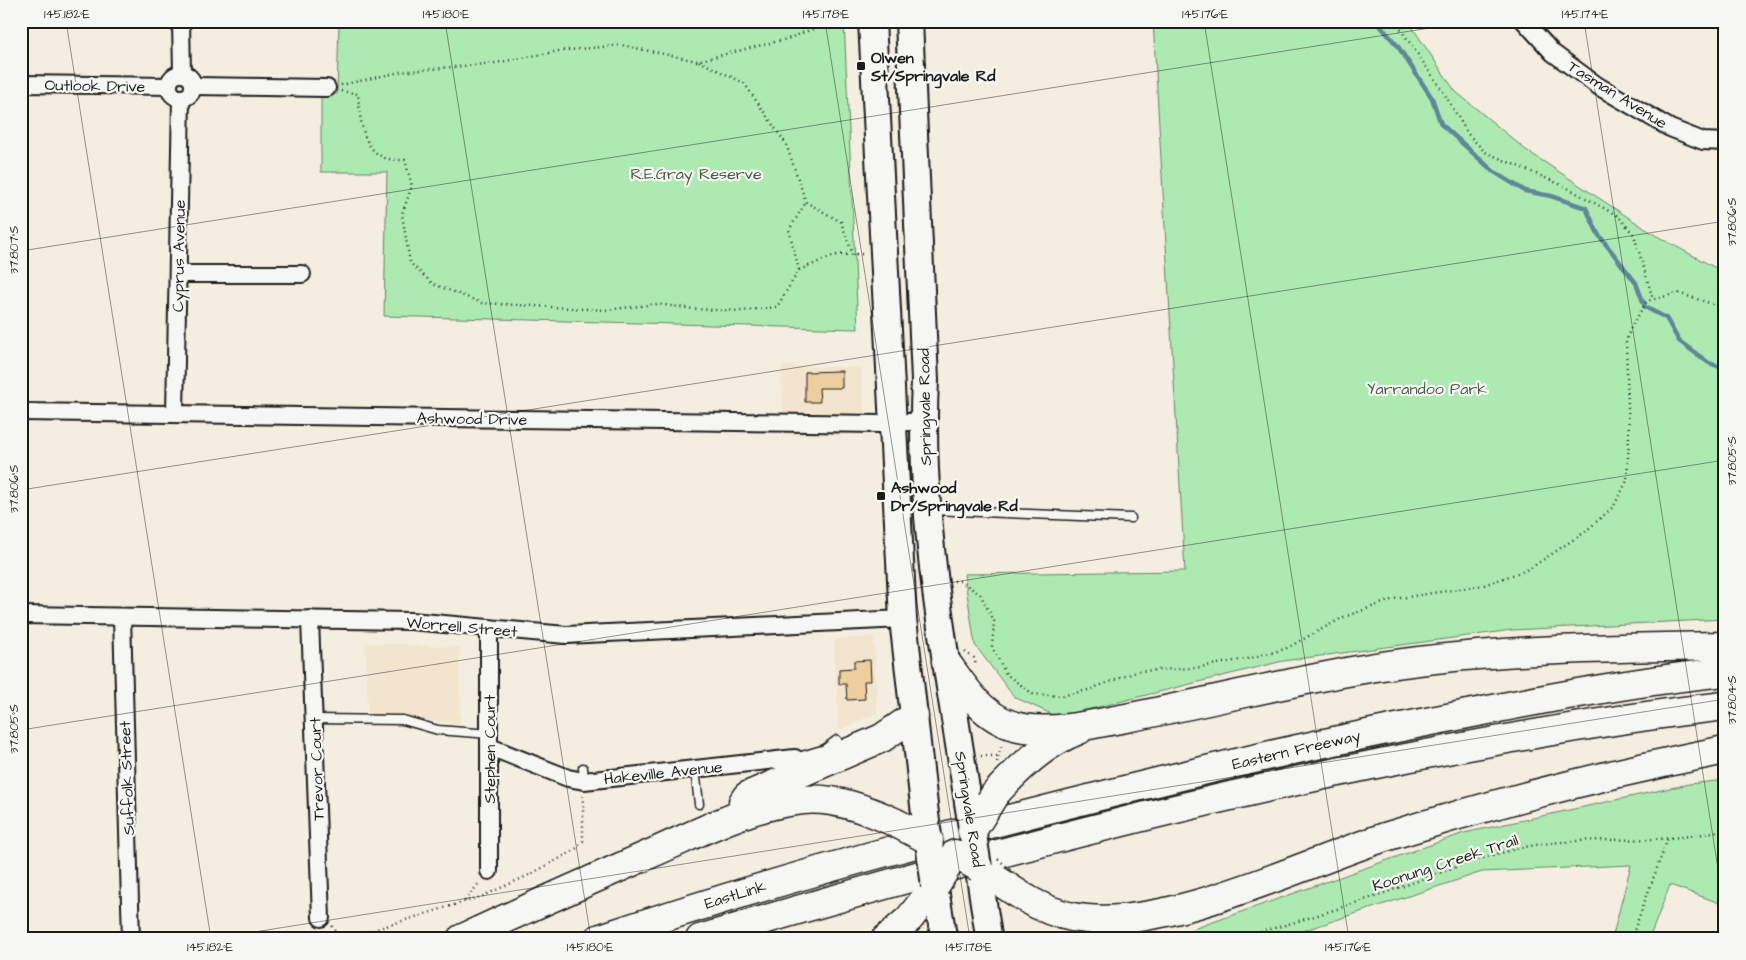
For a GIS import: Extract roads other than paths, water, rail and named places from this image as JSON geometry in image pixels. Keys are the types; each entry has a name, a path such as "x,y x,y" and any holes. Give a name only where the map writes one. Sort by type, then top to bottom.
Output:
{"highway":[{"name":"Springvale Road","path":"872,21 891,423 903,619 929,840 933,893"},
{"name":"Springvale Road","path":"909,21 924,380 923,421 927,510 931,555 972,831"},
{"path":"982,867 972,831 995,794 1019,768 1047,746 1076,731 1097,724 1300,681 1414,661 1519,652 1725,646"},
{"path":"946,662 981,709 1009,724 1040,729 1097,724"},
{"name":"Eastern Freeway","path":"874,854 1034,812 1282,751 1581,692 1725,672"},
{"name":"Eastern Freeway","path":"982,867 1123,821 1308,778 1510,738 1645,716 1725,706"},
{"path":"731,820 747,796 882,738 914,716"},
{"path":"460,939 731,820 773,804 805,800 839,802 869,811 982,867 1037,906 1056,913 1087,920 1126,918 1168,911 1227,894 1384,838 1466,813 1600,777 1725,750"},
{"name":"EastLink","path":"598,939 743,892 874,854"},
{"path":"886,939 909,919 933,893 982,867"},
{"name":"EastLink","path":"700,939 982,867"},
{"path":"1112,939 1163,924 1227,894"}],"main road":[{"name":"Springvale Road","path":"982,867 989,939"},
{"name":"Springvale Road","path":"933,893 944,939"}],"street":[{"path":"181,21 187,80 189,94 180,98 173,96 169,86 172,77 187,80 327,88"},
{"name":"Tasman Avenue","path":"1524,21 1553,53 1598,86 1670,128 1703,141 1725,142"},
{"name":"Outlook Drive","path":"21,84 169,86"},
{"name":"Cyprus Avenue","path":"175,414 180,98"},
{"path":"178,274 302,274"},
{"name":"Ashwood Drive","path":"21,412 891,423 923,421"},
{"name":"Worrell Street","path":"21,616 411,621 566,636 903,619"},
{"name":"Suffolk Street","path":"122,617 131,939"},
{"name":"Trevor Court","path":"310,619 321,918"},
{"name":"Stephen Court","path":"488,871 489,628"},
{"name":"Hakeville Avenue","path":"490,740 568,778 584,774 695,769 795,758"}],"lane":[{"path":"927,510 1131,518"},
{"path":"314,719 403,720 438,730 490,740"},
{"name":"Hakeville Avenue","path":"795,758 825,749 837,740"},
{"path":"695,769 699,804"}],"waterway":[{"path":"1376,21 1397,45 1432,98 1441,124 1493,171 1525,191 1551,196 1586,208 1598,234 1636,283 1645,307 1666,318 1679,341 1709,363 1725,369"}],"place":[{"name":"Olwen St/Springvale Rd","path":"861,66"},
{"name":"Ashwood Dr/Springvale Rd","path":"881,496"}],"park label":[{"name":"R.E.Gray Reserve","path":"696,173"},
{"name":"Yarrandoo Park","path":"1427,388"}]}
